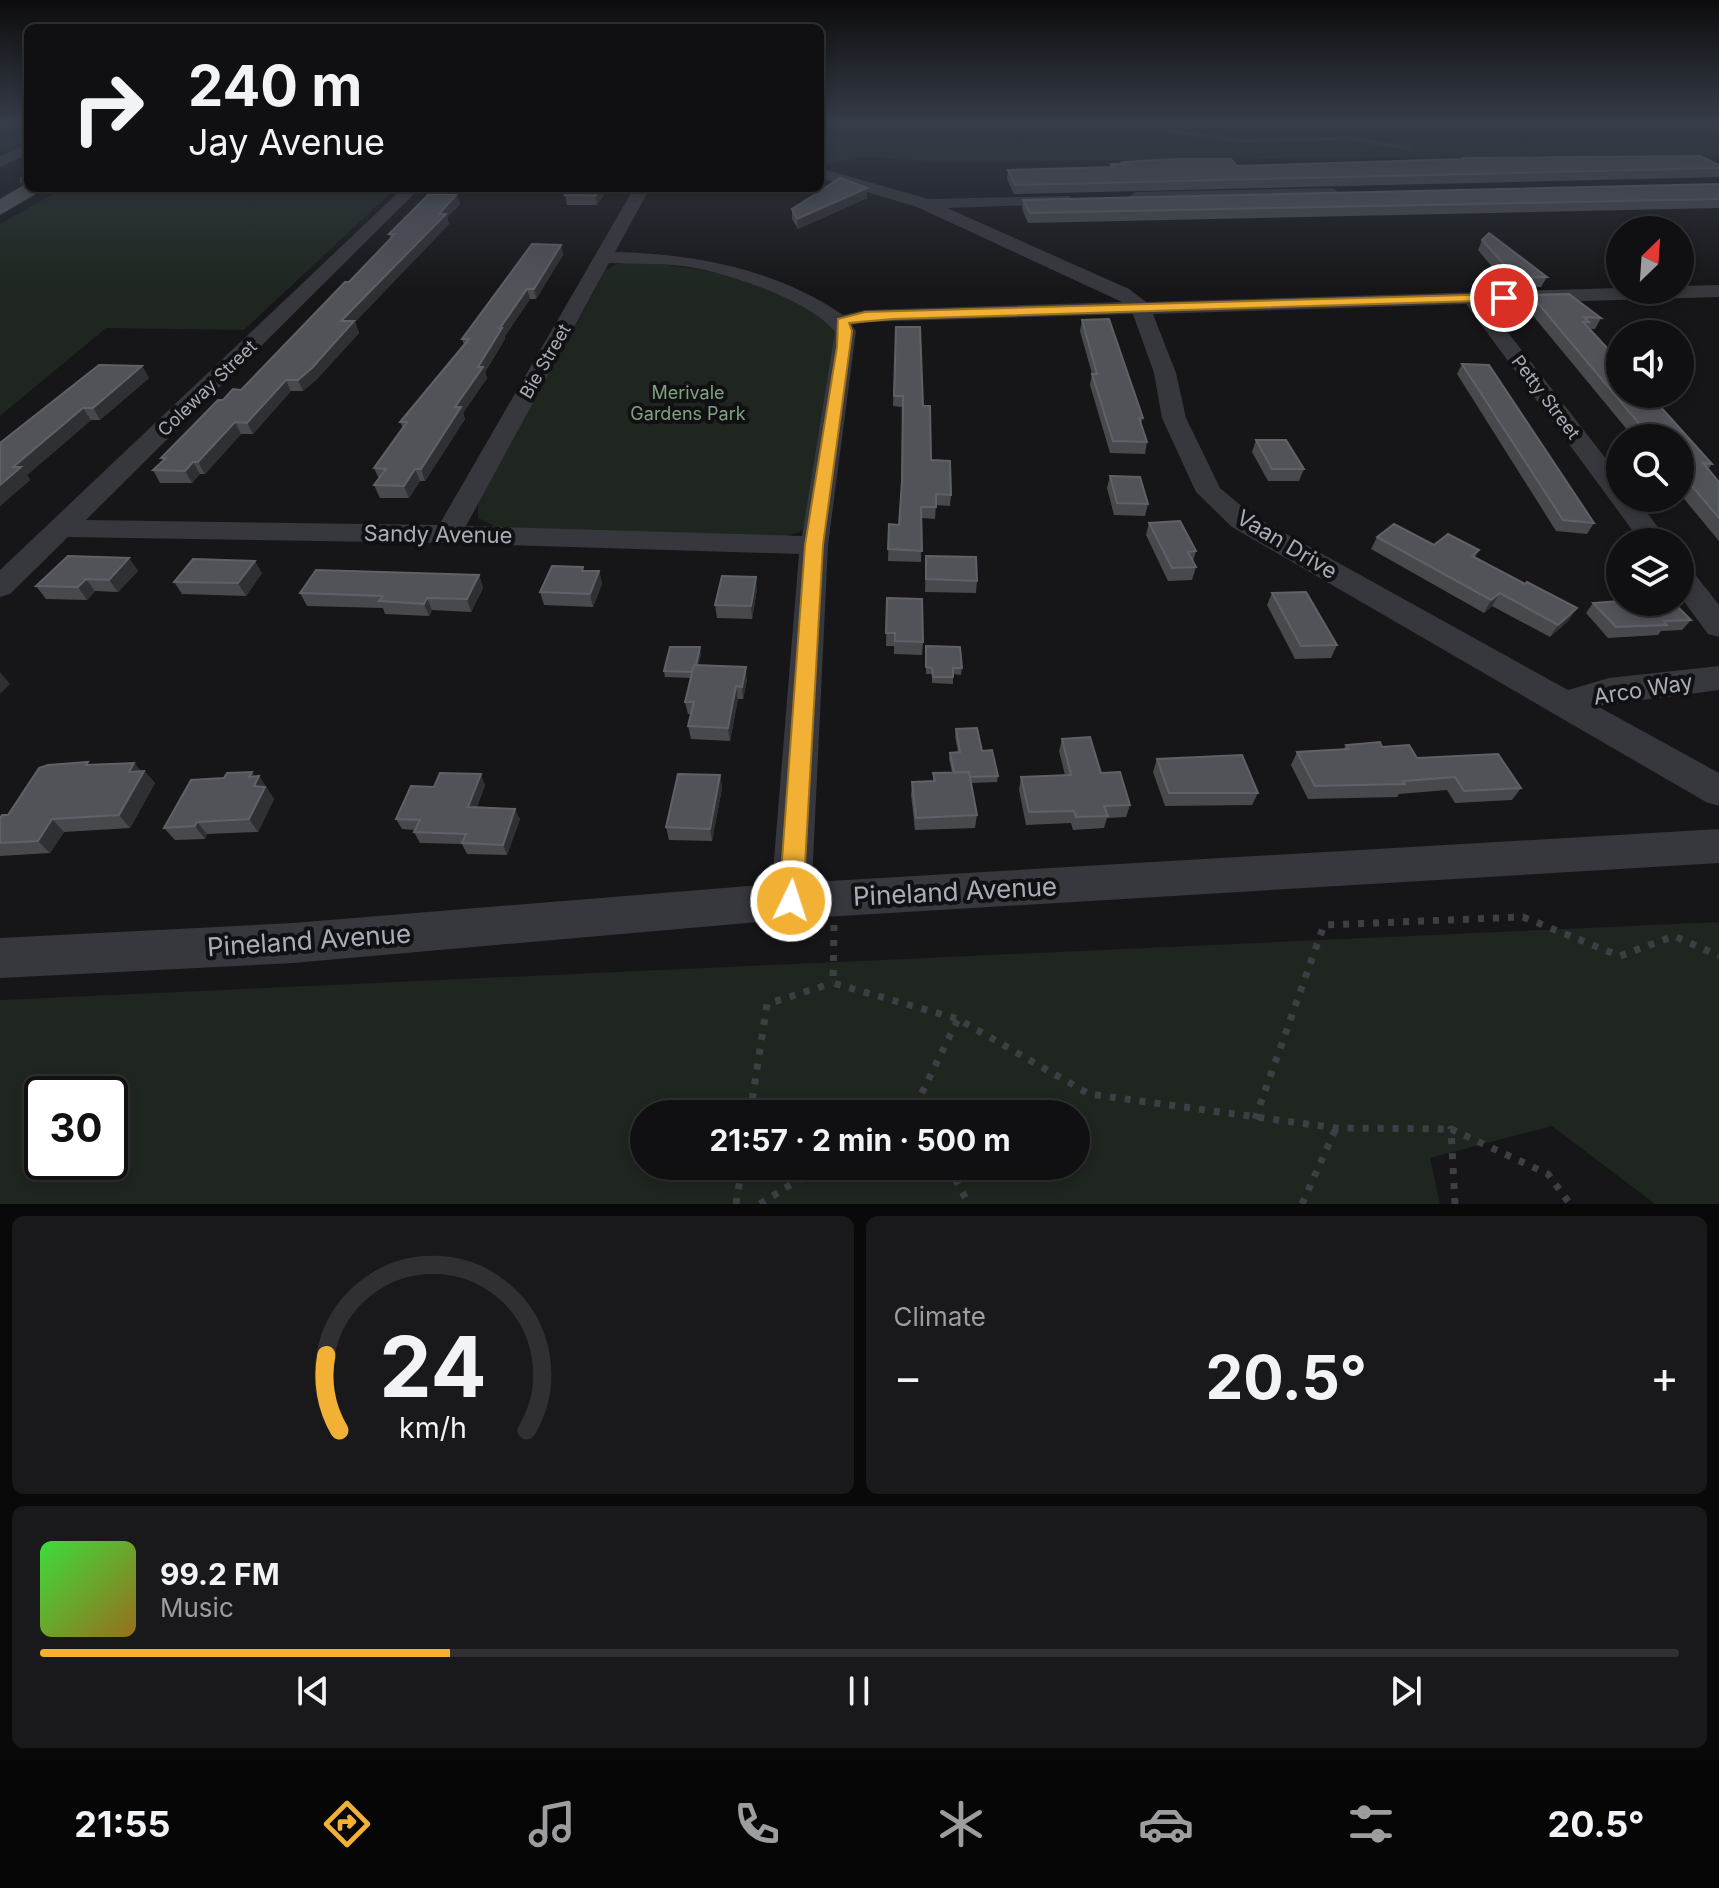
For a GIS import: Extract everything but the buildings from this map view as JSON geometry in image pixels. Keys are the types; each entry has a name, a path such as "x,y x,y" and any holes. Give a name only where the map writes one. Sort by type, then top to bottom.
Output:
{"main road":[{"path":"0,194 24,184"},
{"path":"0,208 24,186"}],"street":[{"path":"846,179 923,203 1122,293 1141,308"},
{"name":"Coleway Street","path":"0,587 408,192"},
{"name":"Bie Street","path":"448,534 640,192"},
{"path":"1121,198 1355,193"},
{"path":"923,203 1074,199"},
{"path":"605,257 652,258 718,268 806,301 842,321 846,331 814,545 791,901"},
{"path":"842,321 865,316 1719,291"},
{"name":"Petty Street","path":"1472,299 1606,476"},
{"name":"Vaan Drive","path":"1141,308 1165,373 1174,418 1209,492 1242,521 1719,791"},
{"name":"Sandy Avenue","path":"62,528 448,534 814,545"},
{"path":"1694,593 1719,626"},
{"name":"Arco Way","path":"1567,703 1609,690 1719,678"},
{"name":"Pineland Avenue","path":"0,958 293,943 834,898 1719,846"}],"path":[{"path":"833,983 834,898"},
{"path":"1255,1119 1324,925 1523,917 1620,956 1674,936 1719,956"},
{"path":"752,1100 767,1004 833,983 958,1019 1089,1094 1336,1128 1451,1129 1548,1174 1570,1204"},
{"path":"918,1100 958,1019"},
{"path":"1302,1204 1336,1128"},
{"path":"1451,1129 1455,1204"},
{"path":"736,1204 740,1180"},
{"path":"760,1204 798,1180"},
{"path":"956,1180 966,1199 964,1204"}],"green space":[{"path":"56,192 392,192 244,330 106,328 0,416 0,224"},
{"name":"Merivale Gardens Park","path":"637,262 717,273 770,289 817,314 836,332 807,523 800,532 786,536 500,529 478,518 478,502 606,270 617,264"},
{"path":"1719,922 1719,1204 1655,1204 1552,1126 1430,1158 1440,1204 0,1204 0,1000"}],"route":[{"path":"791,901 814,545 844,347 846,331 842,321 893,315 1504,298"}]}
